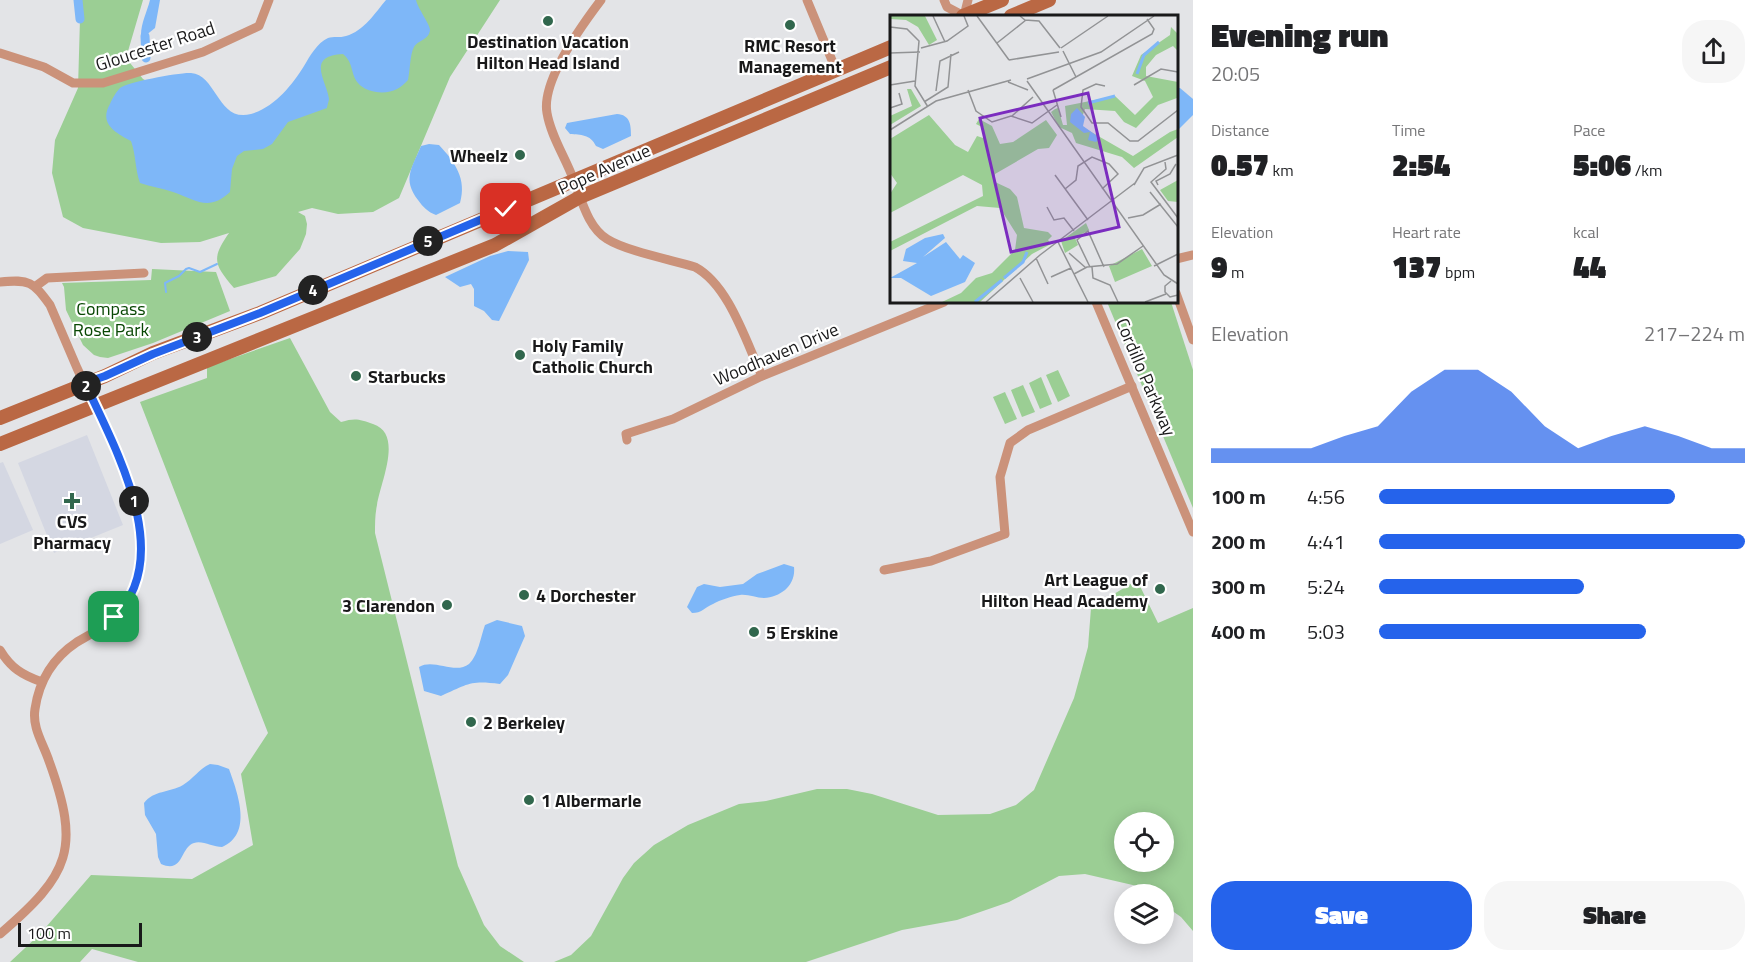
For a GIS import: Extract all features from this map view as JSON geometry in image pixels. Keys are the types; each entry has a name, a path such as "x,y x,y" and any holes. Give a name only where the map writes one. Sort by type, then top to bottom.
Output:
{"main road":[{"path":"966,15 1002,0"},
{"path":"1013,15 1049,0"},
{"name":"Pope Avenue","path":"0,418 153,354 260,313 890,47"},
{"name":"Pope Avenue","path":"0,444 495,245 580,197 890,67"},
{"path":"354,272 364,297"}],"street":[{"name":"Gloucester Road","path":"0,53 44,67 73,83 103,83 203,52 259,26 269,0"},
{"path":"601,0 555,72 548,87 546,105 556,140 580,197 594,225 609,240 705,272 717,284 762,376"},
{"path":"807,0 836,70"},
{"path":"944,0 947,7 962,15"},
{"path":"964,15 968,0"},
{"path":"1178,259 1193,255"},
{"path":"36,286 47,278 144,273"},
{"path":"0,282 19,280 36,286 51,305 112,443 135,504 141,534 135,583 130,598 111,620 76,643 59,658 48,670 42,682 35,708 35,725 59,788 67,844 59,868 39,898 0,934"},
{"path":"1178,299 1193,340"},
{"name":"Woodhaven Drive","path":"627,440 626,434 673,419 762,376 942,303"},
{"name":"Cordillo Parkway","path":"1096,303 1193,532"},
{"path":"884,570 931,561 1005,534 1000,477 1010,443 1028,430 1132,386"},
{"path":"0,651 15,670 24,676 42,682"}],"shaded area":[{"path":"87,435 123,525 54,553 18,463"},
{"path":"3,462 33,530 0,544 0,463"}],"green space":[{"path":"78,0 143,0 126,58 143,79 254,135 322,49 371,42 391,0 500,0 450,77 399,198 373,212 338,214 312,208 298,212 305,216 307,224 300,249 276,276 234,288 222,273 217,261 219,249 229,233 200,242 161,243 83,228 63,217 52,173 55,140 78,88 80,19"},
{"name":"Compass Rose Park","path":"152,269 216,272 230,311 153,343 108,358 94,355 83,345 66,310 62,283 151,280"},
{"path":"1107,303 1171,303 1193,370 1193,508"},
{"path":"290,338 330,412 341,422 357,420 373,424 382,429 387,438 388,460 376,508 375,533 458,866 484,925 500,946 524,962 138,962 92,949 80,962 10,962 40,934 91,875 192,879 253,845 241,774 268,733 140,402 207,378 207,367"},
{"path":"1058,370 1070,396 1058,402 1046,375"},
{"path":"1041,377 1052,404 1040,409 1029,383"},
{"path":"1023,385 1035,412 1022,417 1011,390"},
{"path":"1005,392 1017,419 1005,424 993,397"},
{"path":"1137,580 1158,623 1193,608 1193,931 1174,912 1174,884 1128,884 1085,874 1059,876 1009,902 957,920 902,930 806,962 554,962 571,955 591,936 623,878 634,863 654,845 688,825 739,804 766,801 817,789 847,789 872,794 938,815 990,814 1016,805 1034,790 1074,698 1088,647 1091,608"}],"water":[{"path":"150,0 160,0 155,28 145,36 141,35 141,31"},
{"path":"386,0 416,0 430,30 428,36 414,47 408,80 400,87 382,92 366,89 358,83 349,61 343,54 331,56 324,59 321,64 329,99 327,108 288,122 272,144 263,149 244,151 237,156 232,169 230,192 222,198 209,203 196,201 140,183 131,141 119,134 107,122 107,111 120,88 154,78 191,73 207,82 231,112 240,115 251,114 268,106 282,94 294,81 320,43 328,38 352,34 369,21"},
{"path":"1178,88 1193,99 1193,115 1178,130"},
{"path":"617,114 625,116 629,121 631,136 603,149 596,146 588,137 570,134 565,128 567,123"},
{"path":"439,145 455,164 462,186 460,203 436,215 420,203 410,186 410,173 421,146"},
{"path":"508,251 528,252 529,260 499,321 492,320 484,311 474,306 474,289 471,284 460,287 445,277 490,256"},
{"path":"784,564 794,567 793,579 786,589 776,595 764,598 737,596 719,601 695,613 687,607 697,587 704,584 720,587 743,584 757,574"},
{"path":"497,620 522,626 525,636 508,675 500,684 482,682 469,684 441,696 424,691 419,667 431,664 457,668 469,664 477,651 485,625"},
{"path":"210,764 229,769 239,801 240,823 237,833 232,841 222,847 200,842 194,843 186,849 174,866 161,864 158,857 156,834 145,815 144,803 152,796 178,788"}],"waterway":[{"path":"78,0 80,19"},
{"path":"145,36 146,58"},
{"path":"166,292 165,283 179,276 186,269 200,272 217,264"}],"place":[{"name":"Destination Vacation Hilton Head Island","path":"548,21"},
{"name":"RMC Resort Management","path":"790,25"},
{"name":"Wheelz","path":"520,155"},
{"name":"Holy Family Catholic Church","path":"520,355"},
{"name":"Starbucks","path":"356,376"},
{"name":"CVS Pharmacy","path":"72,501"},
{"name":"Art League of Hilton Head Academy","path":"1160,589"},
{"name":"4 Dorchester","path":"524,595"},
{"name":"3 Clarendon","path":"447,605"},
{"name":"5 Erskine","path":"754,632"},
{"name":"2 Berkeley","path":"471,722"},
{"name":"1 Albermarle","path":"529,800"}],"route":[{"path":"114,617 130,598 135,583 141,549 141,534 135,504 101,416 85,383 260,313 506,209"}]}
